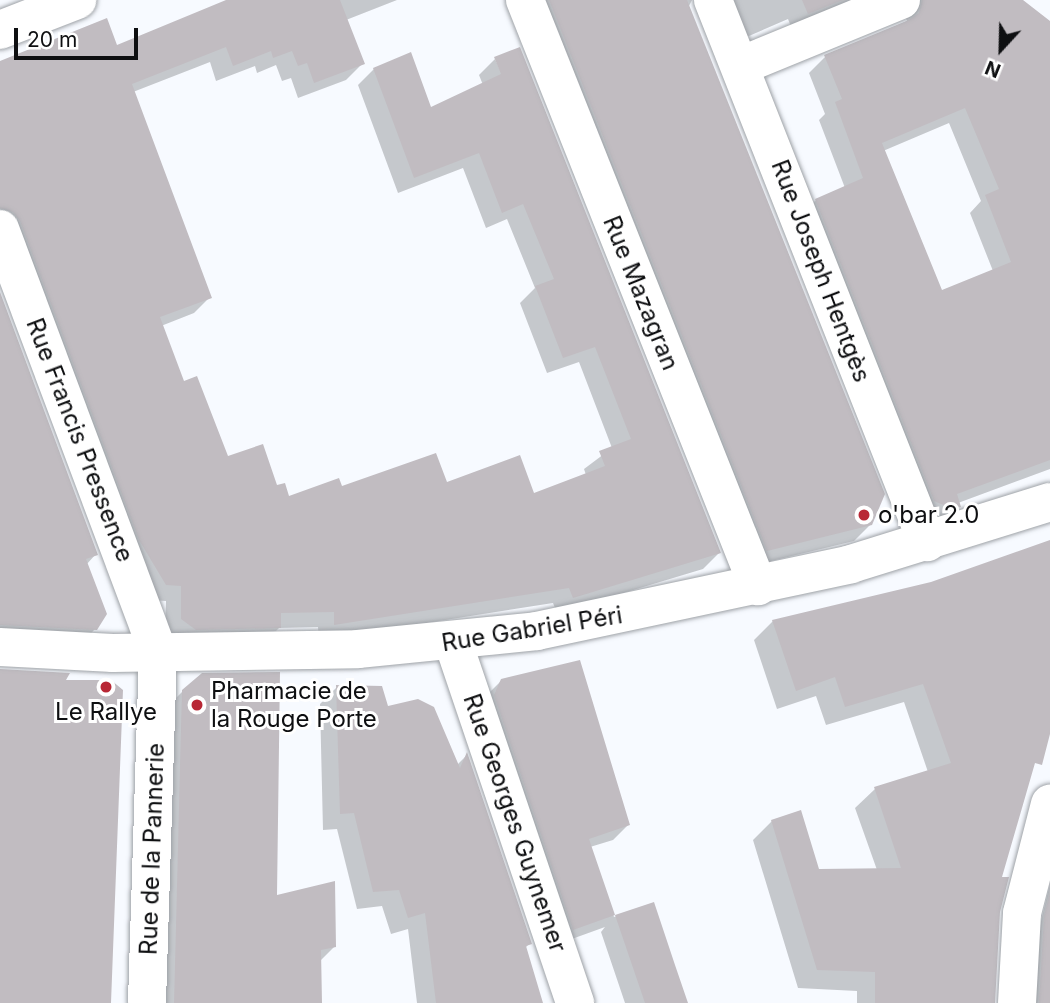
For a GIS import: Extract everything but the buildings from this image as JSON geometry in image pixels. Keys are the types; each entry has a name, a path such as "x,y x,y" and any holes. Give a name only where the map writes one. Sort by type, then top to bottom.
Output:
{"street":[{"path":"0,30 77,0"},
{"name":"Rue Mazagran","path":"525,0 758,586"},
{"name":"Rue Joseph Hentgès","path":"713,0 927,542"},
{"path":"740,66 901,0"},
{"name":"Rue Francis Pressence","path":"0,229 158,652"},
{"name":"Rue Gabriel Péri","path":"0,646 158,652 453,642 587,623 758,586 927,542 1050,502"},
{"name":"Rue Georges Guynemer","path":"453,642 575,1003"},
{"name":"Rue de la Pannerie","path":"147,1003 158,652"},
{"path":"1017,1003 1023,913 1050,804"}],"place":[{"name":"o'bar 2.0","path":"864,515"},
{"name":"Le Rallye","path":"106,687"},
{"name":"Pharmacie de la Rouge Porte","path":"197,705"}]}
